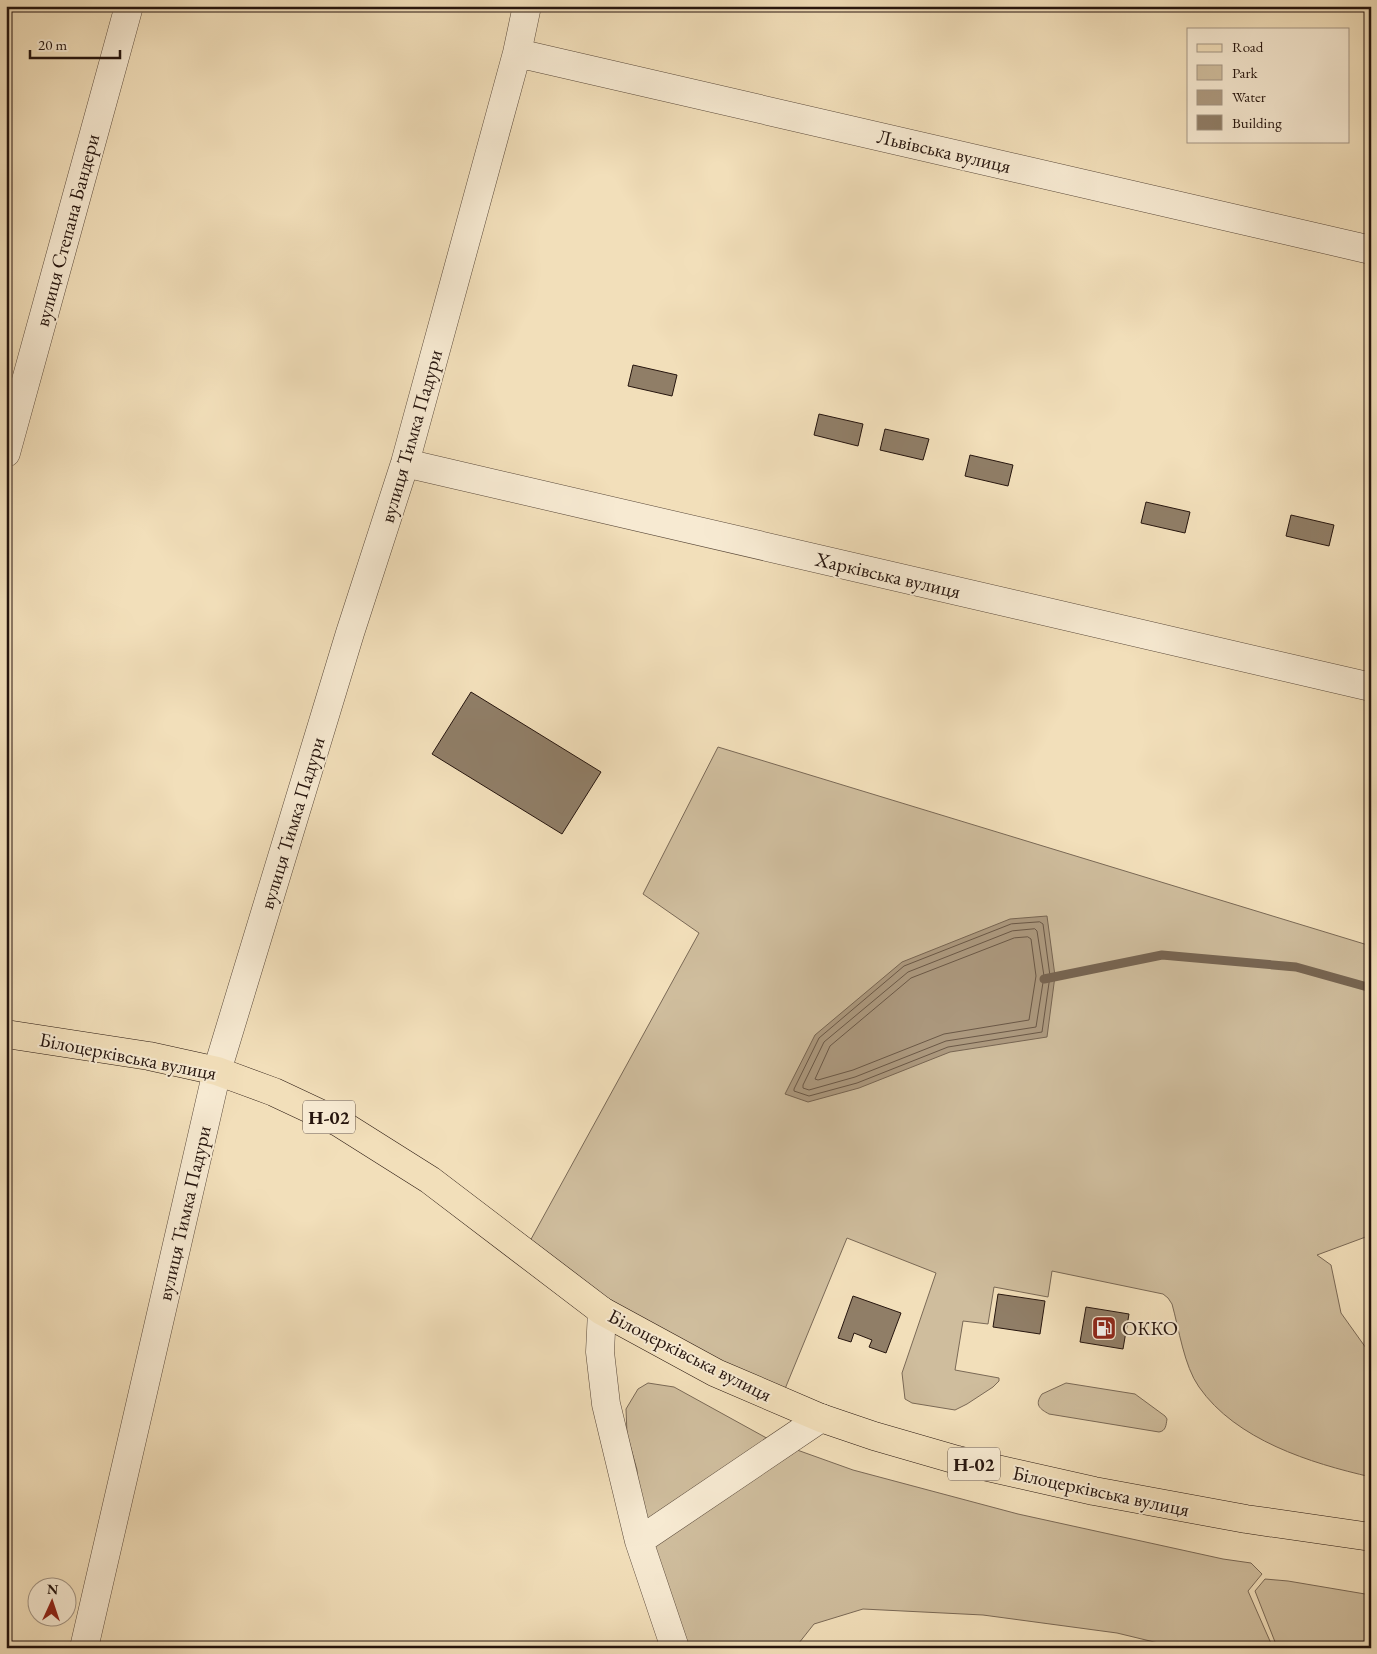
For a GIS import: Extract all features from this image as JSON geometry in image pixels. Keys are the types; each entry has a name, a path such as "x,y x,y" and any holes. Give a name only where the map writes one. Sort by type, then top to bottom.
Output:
{"main road":[{"name":"Білоцерківська вулиця","path":"6,1034 149,1056 217,1071 274,1092 338,1122 430,1180 602,1311 716,1373 821,1418 874,1436 957,1460 1094,1492 1246,1520 1371,1536"}],"street":[{"name":"вулиця Степана Бандери","path":"6,453 128,6"},
{"name":"вулиця Тимка Падури","path":"84,1648 217,1071 350,633 405,462 517,53 527,6"},
{"name":"Львівська вулиця","path":"517,53 1371,250"},
{"name":"Харківська вулиця","path":"405,462 1371,687"},
{"path":"602,1311 600,1352 606,1404 639,1541 676,1648"},
{"path":"639,1541 821,1418"}],"green space":[{"path":"718,747 1371,946 1371,1235 1317,1255 1331,1265 1341,1313 1371,1355 1371,1477 1324,1464 1276,1447 1233,1421 1215,1406 1199,1387 1189,1369 1172,1304 1163,1294 1052,1271 1048,1297 994,1287 988,1324 963,1321 955,1370 999,1378 999,1381 993,1387 955,1410 912,1403 905,1399 902,1373 936,1273 847,1238 780,1401 524,1252 699,933 643,894"},
{"path":"648,1383 674,1387 772,1441 853,1470 1018,1514 1223,1559 1251,1563 1262,1574 1248,1591 1273,1648 1179,1648 1117,1633 983,1615 863,1609 814,1624 795,1648 675,1648 639,1541 637,1470 627,1434 626,1409 638,1389"},
{"path":"1066,1383 1135,1394 1165,1416 1167,1419 1165,1427 1159,1432 1049,1414 1039,1406 1038,1401 1042,1394"},
{"path":"1265,1579 1371,1595 1371,1648 1277,1647 1255,1591"}],"water":[{"path":"1047,916 1055,976 1047,1037 950,1052 859,1088 808,1102 785,1094 815,1035 902,962 1010,919"}],"building":[{"path":"664,6 684,6 683,11"},
{"path":"633,365 677,375 672,396 628,386"},
{"path":"819,414 863,424 858,446 814,435"},
{"path":"885,429 929,439 923,460 880,450"},
{"path":"970,455 1013,465 1008,486 965,476"},
{"path":"1146,502 1190,512 1185,533 1141,523"},
{"path":"1291,515 1334,525 1329,546 1286,536"},
{"path":"471,692 601,772 562,834 432,754"},
{"path":"998,1294 1045,1301 1040,1334 993,1327"},
{"path":"853,1296 901,1313 886,1353 869,1347 872,1340 854,1333 851,1342 838,1338"},
{"path":"1086,1307 1129,1314 1123,1349 1080,1342"}],"waterway":[{"path":"1044,979 1162,955 1296,967 1371,988"}],"place":[{"name":"ОККО","path":"1104,1328"}]}
